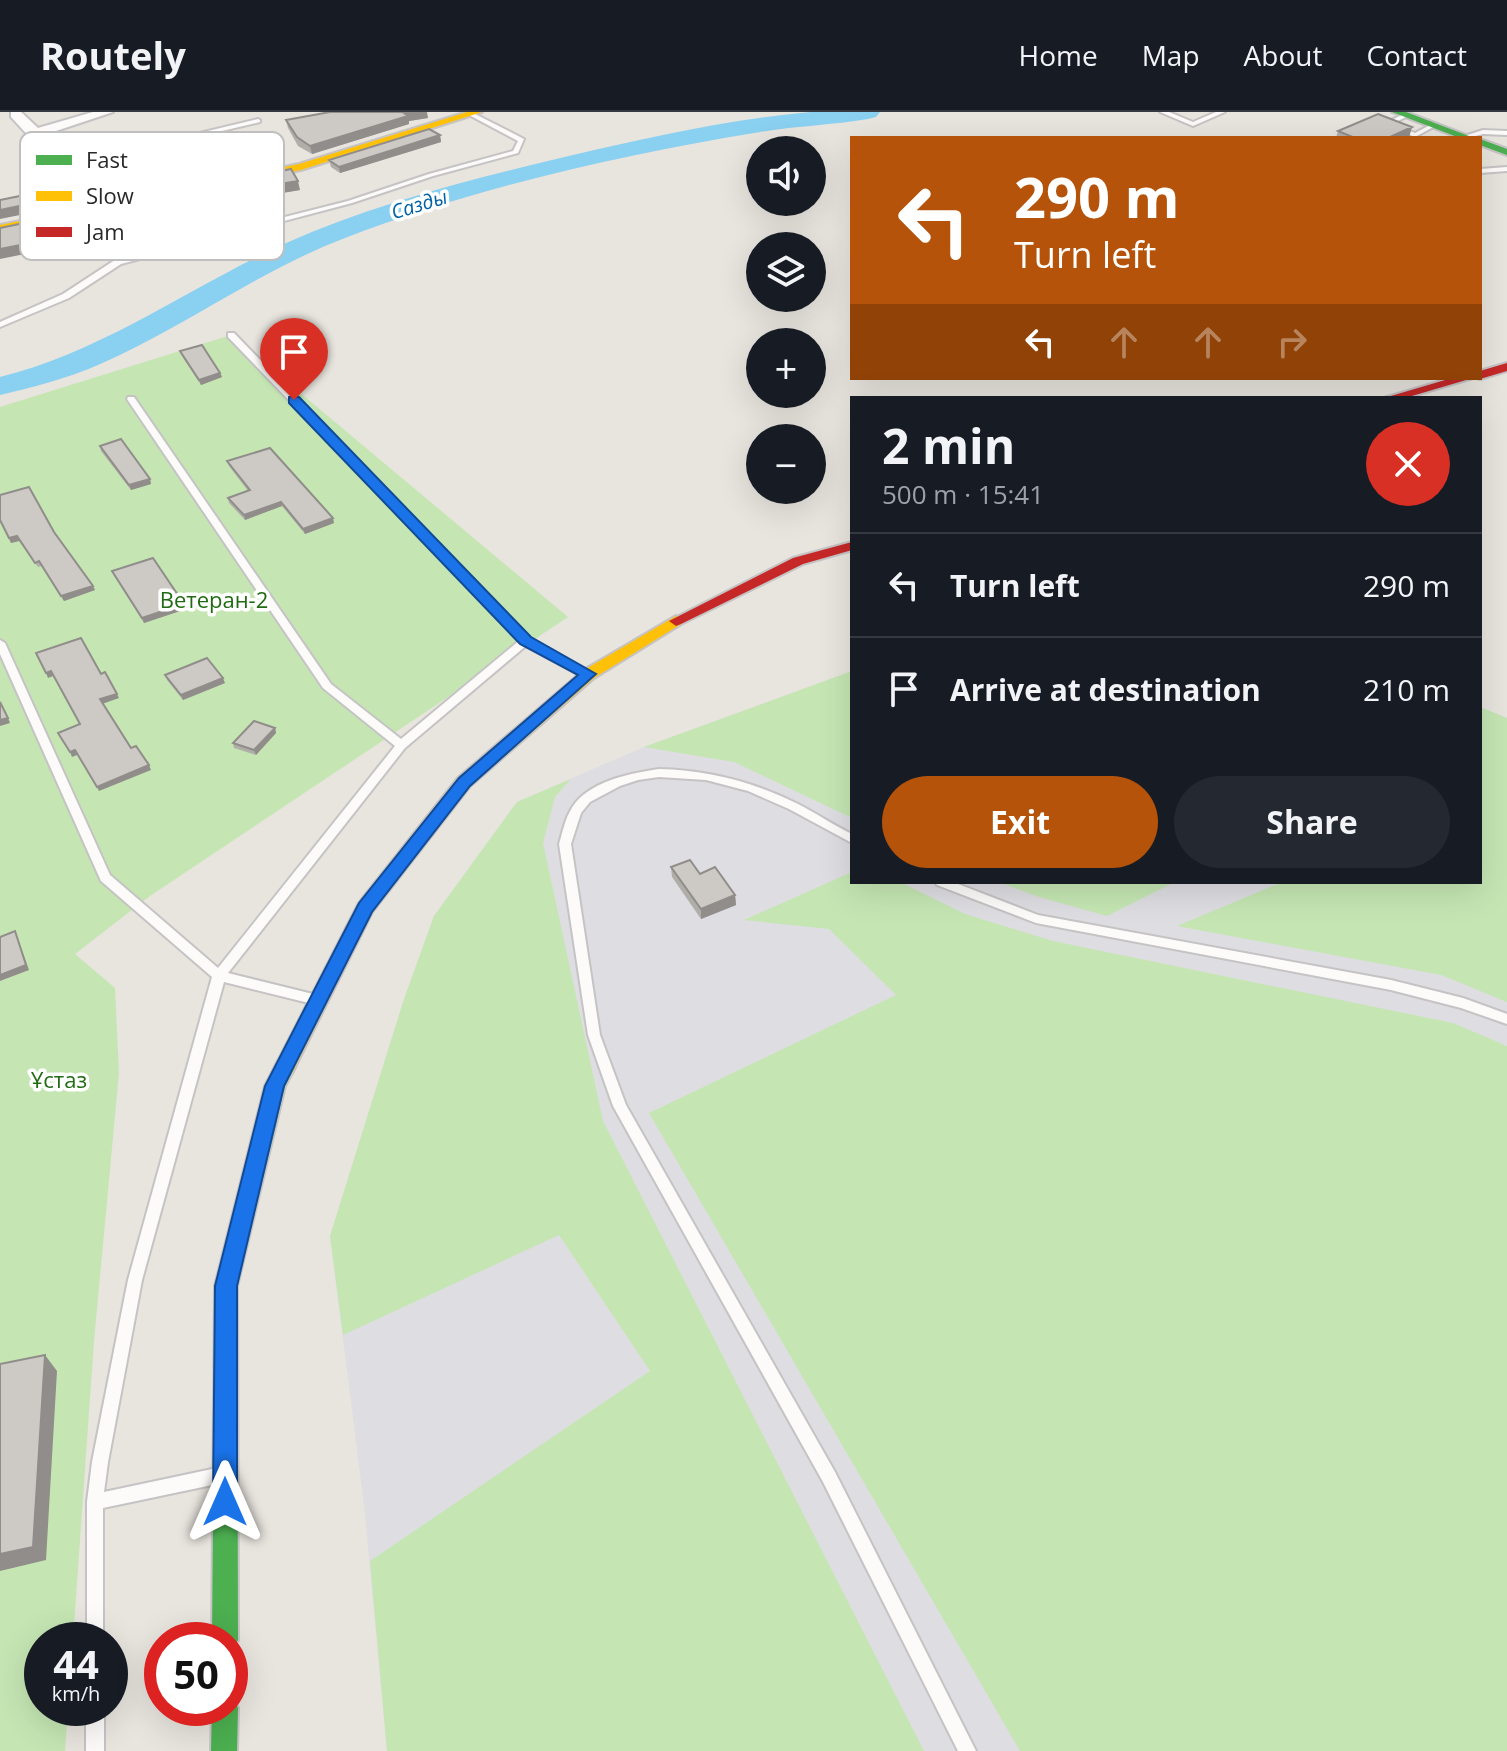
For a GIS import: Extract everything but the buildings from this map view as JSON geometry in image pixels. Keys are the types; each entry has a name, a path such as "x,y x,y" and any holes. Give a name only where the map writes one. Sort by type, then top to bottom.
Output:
{"main road":[{"path":"284,171 474,113"},
{"path":"1401,114 1463,136"},
{"path":"1482,143 1507,152"},
{"path":"0,228 20,224"},
{"path":"1482,374 1507,367"},
{"path":"1398,396 1459,380"},
{"path":"225,1622 226,1286 275,1086 365,908 464,782 589,674 696,608 798,561 850,547"},
{"path":"224,1751 225,1726"}],"street":[{"path":"39,132 107,112"},
{"path":"0,118 15,113 35,132"}],"lane":[{"path":"1163,112 1193,124 1222,112"},
{"path":"284,219 516,152 522,140 474,113"},
{"path":"211,132 258,121"},
{"path":"1473,136 1483,132 1507,133"},
{"path":"1482,171 1507,169"},
{"path":"0,325 66,296 126,260"},
{"path":"231,335 526,640 589,674"},
{"path":"131,399 327,686 401,745"},
{"path":"95,1622 95,1502 100,1462 135,1280 219,976 401,745 526,640"},
{"path":"0,643 105,878 219,976 318,1000"},
{"path":"850,838 793,806 758,791 686,773 650,773 621,781 584,798 570,823 565,844 594,1035 620,1106 829,1477 967,1751"},
{"path":"946,884 1036,919 1391,985 1463,1003 1507,1019"},
{"path":"95,1502 225,1475"},
{"path":"95,1726 95,1751"}],"shaded area":[{"path":"850,672 850,884 1482,884 1482,708 1507,718 1507,1751 387,1751 364,1504 330,1236 404,999 434,916 517,802 644,747"}],"green space":[{"name":"Ветеран-2","path":"231,335 568,617 150,896 75,954 115,988 119,1073 94,1341 74,1622 24,1622 24,1726 67,1726 65,1751 0,1751 0,407"},
{"path":"850,672 850,817 734,762 644,747"},
{"path":"1482,708 1507,718 1507,1002 1441,975 1177,926 1277,884 1482,884"},
{"path":"571,779 555,797 543,843 603,1121 924,1751 387,1751 370,1561 650,1371 559,1235 343,1335 330,1236 404,999 434,916 517,802"},
{"path":"850,873 850,884 904,884 965,914 1053,941 1453,1023 1507,1046 1507,1751 1020,1751 649,1113 896,995 829,929 744,920"},
{"path":"1003,884 1171,884 1107,916"}],"waterway":[{"name":"Сазды","path":"284,255 386,215 544,169 760,125 868,112"},
{"name":"Сазды","path":"0,386 44,375 128,340 274,260"}],"traffic: fast":[{"path":"1397,112 1463,136"},
{"path":"1482,143 1507,152"},
{"path":"225,1622 226,1286 275,1086 285,1067"},
{"path":"224,1751 225,1726"}],"traffic: slow":[{"path":"284,170 477,112"},
{"path":"0,228 20,224"},
{"path":"285,1067 365,908 464,782 589,674 676,621"}],"traffic: jam":[{"path":"1482,374 1507,367"},
{"path":"1398,396 1459,380"},
{"path":"676,621 798,561 850,547"}],"route":[{"path":"225,1502 226,1286 275,1086 365,908 464,782 589,674 526,640 294,400"}],"park label":[{"name":"Ұстаз","path":"59,1079"}]}
